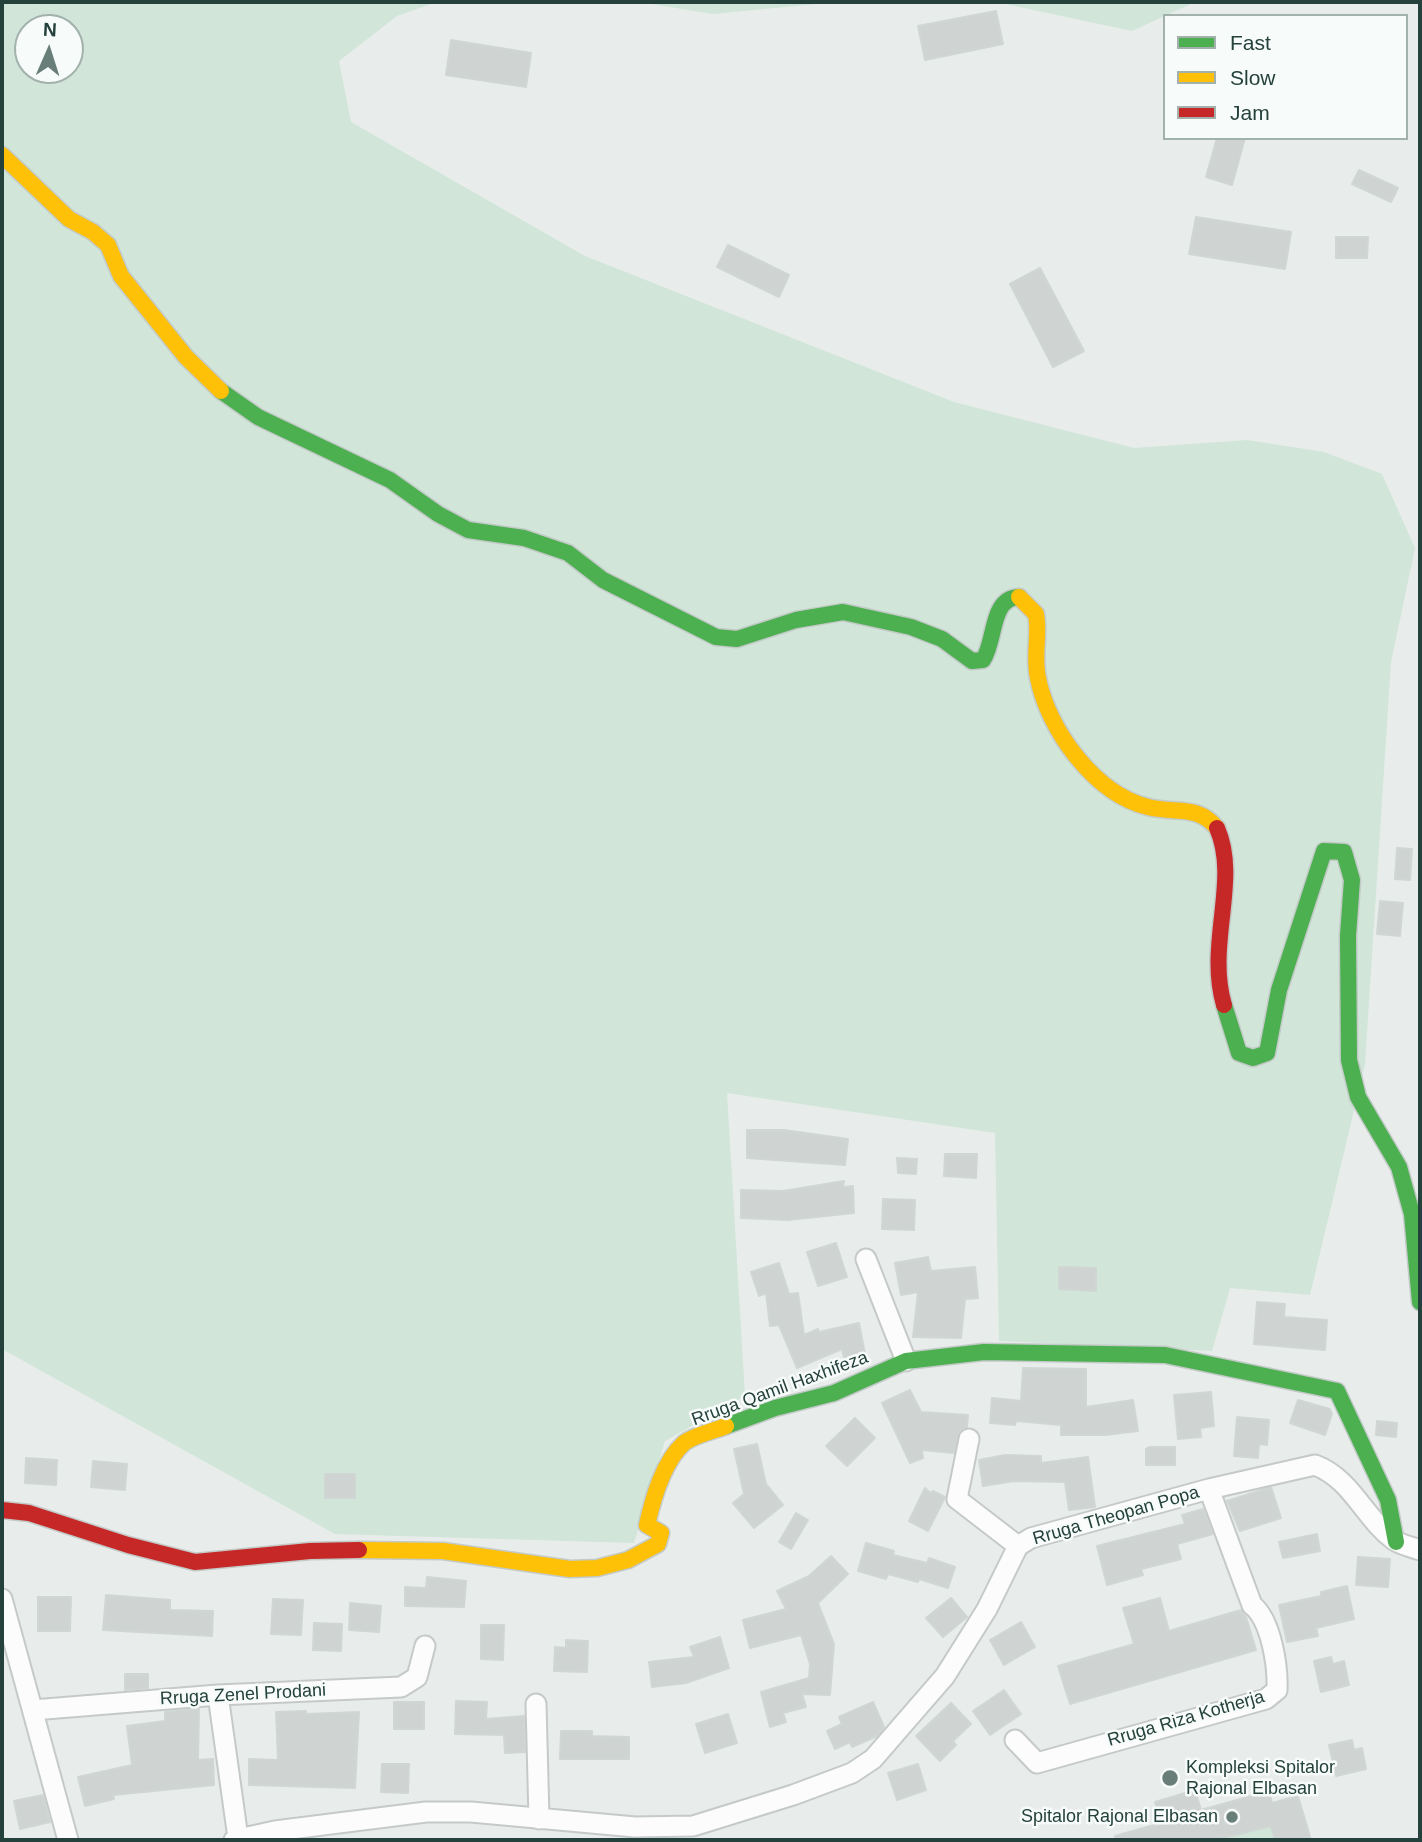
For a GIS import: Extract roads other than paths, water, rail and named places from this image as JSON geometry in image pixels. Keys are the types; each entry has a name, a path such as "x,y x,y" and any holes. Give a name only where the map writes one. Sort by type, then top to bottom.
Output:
{"street":[{"path":"2,155 69,219 93,232 108,245 121,276 186,357 228,397 258,417 390,481 416,496 438,514 468,530 524,538 568,553 603,580 695,629 716,637 737,639 796,620 843,612 911,627 942,639 972,661 983,660 990,652 997,611 1004,600 1017,596 1030,603 1037,616 1034,653 1040,688 1058,731 1077,755 1105,782 1136,803 1150,808 1192,809 1204,813 1216,826 1225,846 1218,973 1221,996 1239,1053 1244,1058 1259,1058 1267,1053 1279,990 1302,926 1316,871 1324,851 1344,852 1352,880 1348,936 1349,1060 1358,1097 1399,1167 1412,1214 1420,1302"},
{"path":"866,1259 906,1361"},
{"name":"Rruga Qamil Haxhifeza","path":"2,1510 29,1513 128,1545 195,1562 310,1551 398,1549 443,1551 570,1569 597,1568 628,1560 658,1544 661,1533 647,1525 651,1506 666,1469 685,1443 775,1408 844,1390 906,1361 984,1352 1035,1351 1165,1355 1330,1388 1347,1402 1354,1434 1391,1506 1396,1542"},
{"path":"969,1439 957,1499 1017,1546"},
{"name":"Rruga Theopan Popa","path":"236,1839 426,1812 471,1812 635,1827 692,1826 793,1795 863,1768 945,1676 987,1609 1017,1546 1031,1538 1209,1489 1315,1465 1329,1470 1357,1496 1396,1542"},
{"name":"Rruga Riza Kotherja","path":"1015,1740 1037,1763 1266,1699 1277,1690 1278,1676 1262,1613 1251,1605 1209,1489"},
{"path":"1396,1542 1420,1550"},
{"path":"2,1599 68,1840"},
{"name":"Rruga Zenel Prodani","path":"33,1710 218,1695 401,1687 417,1677 425,1646"},
{"path":"218,1695 236,1839"},
{"path":"536,1704 539,1819"}],"place":[{"name":"Kompleksi Spitalor Rajonal Elbasan","path":"1170,1778"},
{"name":"Spitalor Rajonal Elbasan","path":"1232,1817"}]}
